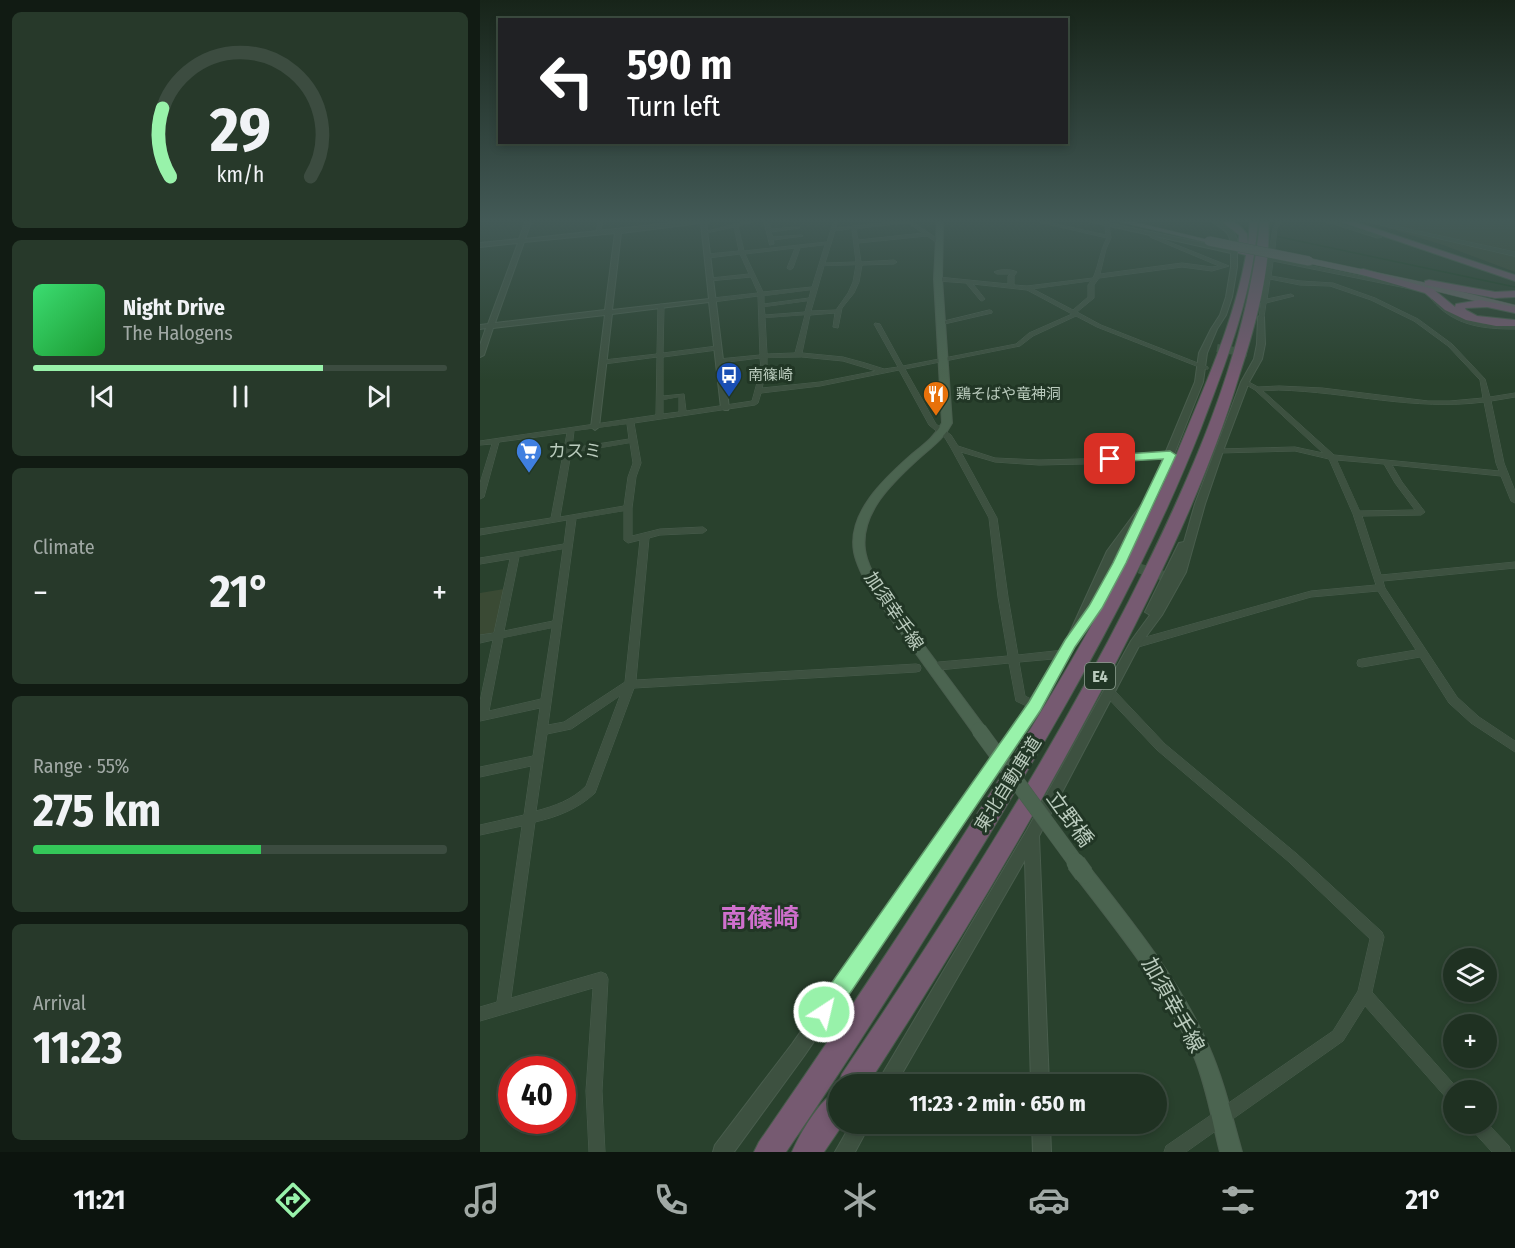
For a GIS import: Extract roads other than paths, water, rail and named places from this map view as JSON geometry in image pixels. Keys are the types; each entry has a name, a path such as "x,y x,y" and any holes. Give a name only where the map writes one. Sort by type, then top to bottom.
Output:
{"highway":[{"name":"東北自動車道","path":"769,1152 900,957 1027,755 1092,645 1149,535 1183,461 1230,335 1234,274"},
{"name":"東北自動車道","path":"859,1074 928,971 1036,792 1113,653 1181,511 1219,415 1253,301 1258,274"},
{"path":"1369,274 1429,291 1457,313 1481,320 1515,324"},
{"path":"1370,274 1515,308"},
{"path":"1381,274 1495,295 1515,294"},
{"path":"1500,274 1515,278"},
{"path":"1429,283 1515,308"},
{"path":"1481,320 1466,314 1459,307 1466,303 1476,303 1515,308"},
{"path":"807,1152 828,1120"}],"main road":[{"path":"938,274 942,360 948,406 947,423 942,433"},
{"name":"加須幸手線","path":"942,433 886,485 870,506 862,522 859,547 865,570 877,591 980,730"},
{"name":"立野橋","path":"980,730 1084,874"},
{"name":"加須幸手線","path":"1084,874 1142,949 1175,1001 1198,1044 1231,1152"}],"street":[{"path":"480,355 508,274"},
{"path":"595,426 613,274"},
{"path":"710,274 725,408"},
{"path":"798,356 819,274"},
{"path":"836,327 839,311 856,282 857,274"},
{"path":"997,274 998,285"},
{"path":"1011,286 1013,274"},
{"path":"757,391 820,384 1018,345 1036,331 1066,320 1075,313 1091,298 1091,285 1099,274"},
{"path":"938,279 1026,288 1125,274"},
{"path":"1203,367 1215,348 1234,274"},
{"path":"1245,382 1249,353 1260,319 1269,274"},
{"path":"1331,284 1333,274"},
{"path":"1342,274 1421,289 1430,294 1444,310 1454,317 1487,325 1515,324"},
{"path":"480,443 755,403 764,368 761,294 753,275 711,280"},
{"path":"1268,277 1300,283 1331,284 1393,308 1431,329 1483,380 1503,474 1515,501"},
{"path":"968,282 982,299"},
{"path":"480,327 814,288"},
{"path":"1026,288 1099,326 1203,367"},
{"path":"1262,302 1291,296"},
{"path":"761,306 811,299"},
{"path":"659,417 661,306"},
{"path":"761,317 839,311"},
{"path":"940,323 990,312"},
{"path":"939,666 1067,649 1095,608 1121,563 1152,497 1199,382 1214,329 1223,315"},
{"path":"1135,645 1158,612 1181,572 1193,526 1219,451 1245,382 1258,359 1262,335 1260,319"},
{"path":"877,324 933,425 948,437 956,448 993,518 1003,597 1020,698 1035,706"},
{"path":"604,362 717,348"},
{"path":"719,362 763,355 798,356 856,362 882,371"},
{"path":"1245,382 1257,388 1332,457 1357,514 1379,583 1423,653 1453,700 1475,720 1515,747"},
{"path":"1257,388 1314,388 1428,403 1459,404 1515,395"},
{"path":"660,398 682,395 683,414"},
{"path":"630,421 637,463 632,477 628,508 628,540 660,532 704,530"},
{"path":"555,520 571,430"},
{"path":"567,451 634,440"},
{"path":"480,497 496,441"},
{"path":"956,448 992,459 1050,463 1170,455"},
{"path":"1219,451 1295,449 1332,457 1503,474"},
{"path":"1357,514 1421,512 1387,463"},
{"path":"722,1152 798,1050 1035,706 1067,649 1112,551 1152,497"},
{"path":"480,532 628,508"},
{"path":"503,1007 572,517"},
{"path":"892,1074 1032,835 1135,645 1166,577 1193,526"},
{"path":"480,830 569,806 586,796 591,789 630,684 645,536"},
{"path":"480,561 567,546"},
{"path":"515,555 481,717 546,702"},
{"path":"1135,645 1311,594 1515,565"},
{"path":"480,639 556,624"},
{"path":"1362,663 1423,653"},
{"path":"542,731 567,726 630,684 916,668"},
{"path":"1109,692 1161,747 1293,858 1377,937 1364,994 1338,1035 1172,1152"},
{"path":"480,772 537,760"},
{"path":"1032,835 1040,1074"},
{"path":"480,1014 601,979 594,1091 597,1152"},
{"path":"1364,994 1443,1083"},
{"path":"844,1152 855,1134"},
{"path":"1041,1134 1042,1152"},
{"path":"1487,1134 1503,1152"}],"waterway":[{"path":"1453,274 1515,287"}],"tunnel":[{"path":"1217,348 1247,353"},
{"path":"1125,564 1164,576"}],"place":[{"name":"南篠崎","path":"729,398"},
{"name":"鶏そばや竜神洞","path":"936,417"},
{"name":"カスミ","path":"529,474"}],"district":[{"name":"南篠崎","path":"760,918"}]}
